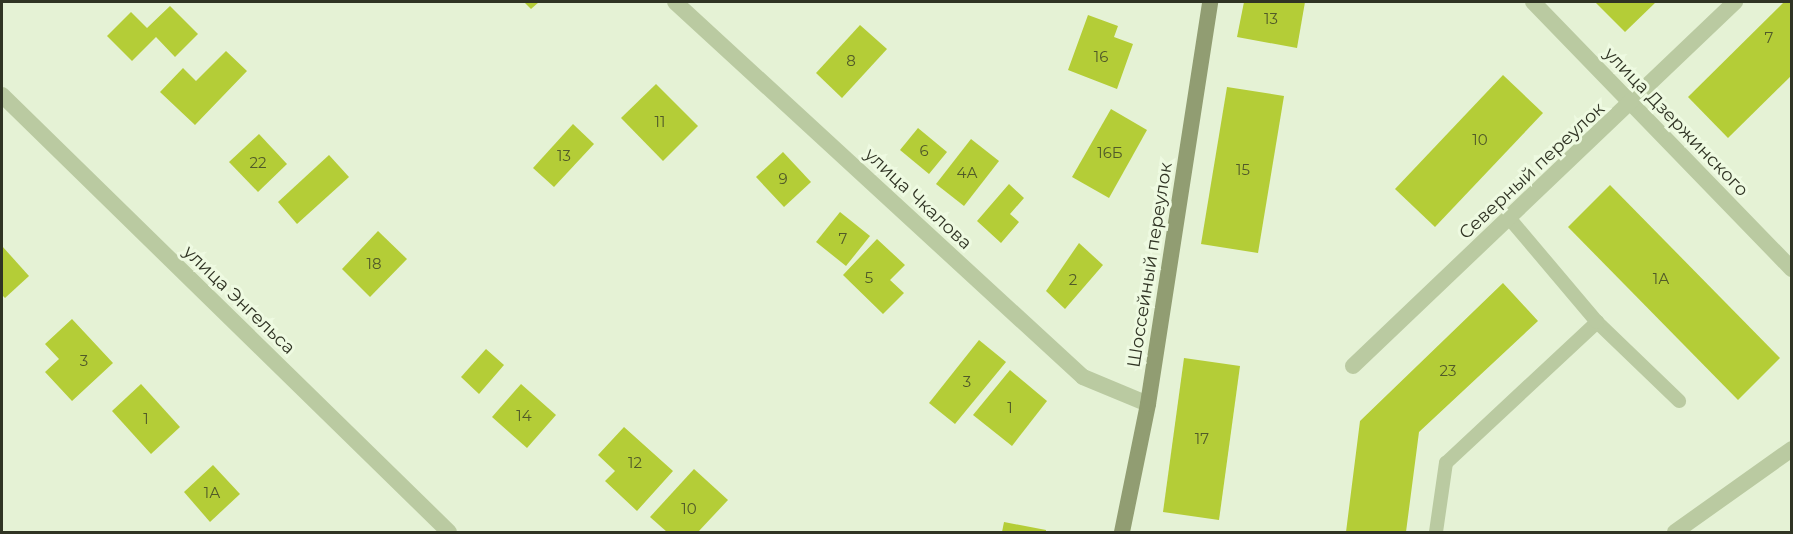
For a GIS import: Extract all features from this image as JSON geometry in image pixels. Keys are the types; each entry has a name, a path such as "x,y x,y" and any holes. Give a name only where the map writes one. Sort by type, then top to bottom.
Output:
{"main road":[{"name":"Шоссейный переулок","path":"1122,532 1148,404 1210,2"}],"street":[{"name":"улица Чкалова","path":"675,2 1083,378 1148,404"},
{"name":"улица Дзержинского","path":"1533,2 1791,269"},
{"name":"Северный переулок","path":"1353,366 1631,104 1735,2"},
{"name":"улица Энгельса","path":"2,95 449,532"},
{"path":"1676,532 1791,449"}],"lane":[{"path":"1509,218 1597,322 1679,400"},
{"path":"1436,532 1446,464 1597,322"}],"building":[{"path":"524,2 539,2 531,9"},
{"path":"1244,2 1305,2 1297,48 1237,37"},
{"path":"1595,2 1656,2 1625,32"},
{"path":"1784,2 1792,2 1792,75 1728,138 1688,97"},
{"path":"170,6 198,34 175,57 156,37 132,61 107,36 131,12 147,28"},
{"path":"1088,15 1118,26 1114,37 1133,44 1117,89 1068,70"},
{"path":"860,25 887,49 842,98 816,73"},
{"path":"226,51 247,71 195,125 160,92 183,68 196,81"},
{"path":"1503,75 1543,113 1435,227 1395,189"},
{"path":"656,84 698,126 663,161 621,118"},
{"path":"1227,87 1284,96 1258,253 1201,244"},
{"path":"1111,109 1147,130 1109,198 1072,177"},
{"path":"573,124 594,144 554,187 533,168"},
{"path":"918,128 947,152 929,174 900,150"},
{"path":"259,134 287,164 258,192 229,162"},
{"path":"971,139 999,161 964,206 936,184"},
{"path":"783,152 811,182 784,207 756,177"},
{"path":"329,155 349,177 297,224 278,202"},
{"path":"1009,184 1024,198 1010,214 1019,222 1001,243 977,221"},
{"path":"1610,185 1780,358 1738,400 1568,227"},
{"path":"840,212 870,236 846,266 816,242"},
{"path":"378,231 407,259 370,297 342,269"},
{"path":"877,239 905,265 890,280 904,293 883,314 843,275"},
{"path":"1079,243 1103,265 1065,309 1046,291"},
{"path":"2,246 29,276 5,298 2,295"},
{"path":"1503,283 1538,321 1419,432 1406,532 1346,532 1360,421"},
{"path":"72,319 113,363 72,401 45,372 59,359 45,344"},
{"path":"979,340 1006,362 955,424 929,403"},
{"path":"486,349 504,365 479,394 461,377"},
{"path":"1184,358 1240,366 1219,520 1163,512"},
{"path":"1010,370 1047,401 1012,446 973,415"},
{"path":"141,384 180,427 151,454 112,411"},
{"path":"521,384 556,415 527,448 492,417"},
{"path":"624,427 673,471 637,511 605,481 615,471 598,455"},
{"path":"213,465 240,494 210,522 184,492"},
{"path":"694,469 728,500 698,532 667,532 650,517"},
{"path":"1004,522 1046,530 1046,532 1002,532"}]}
